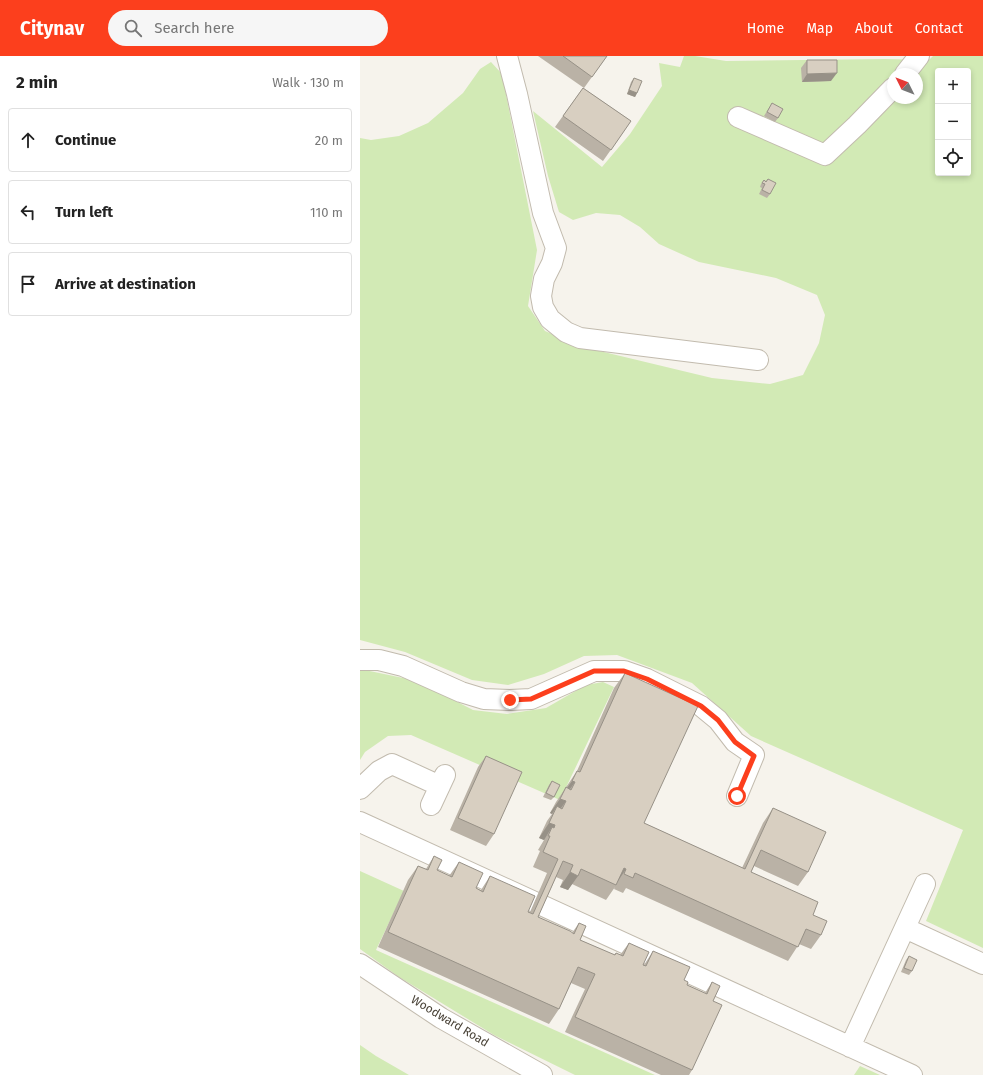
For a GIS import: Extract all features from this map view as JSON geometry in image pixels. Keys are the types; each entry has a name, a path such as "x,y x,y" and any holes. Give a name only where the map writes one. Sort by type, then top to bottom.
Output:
{"street":[{"path":"507,56 517,94 543,213 556,248 552,263 544,279 541,296 543,307 550,319 566,332 580,338 758,360"},
{"path":"910,68 920,56"},
{"path":"738,117 825,155 887,94"},
{"path":"360,660 379,660 403,666 461,692 484,698 504,700 531,699 594,671 624,671 647,679 701,706 718,720 735,742 754,756 737,796"},
{"path":"360,789 379,771 392,764 443,781 431,805"},
{"path":"360,822 912,1075"},
{"path":"850,1047 925,884"},
{"path":"905,928 983,964"},
{"name":"Woodward Road","path":"360,964 441,1018 542,1075"}],"green space":[{"path":"684,56 695,56 726,61 885,59 929,60 933,56 983,56 983,948 926,921 963,830 751,736 692,683 617,655 584,656 544,674 508,685 472,680 405,652 360,640 360,138 371,140 399,136 428,123 463,93 480,69 491,62 502,74 537,250 528,306 545,331 583,347 712,378 770,384 803,375 819,343 825,315 817,295 776,278 699,262 659,244 640,227 620,215 596,213 573,220 559,212 548,176 533,111 602,167 630,134 662,86 659,63 680,67"},
{"path":"360,669 408,679 473,710 507,714 546,708 586,685 603,682 614,687 560,800 411,735 388,736 365,752 360,760"},
{"path":"360,871 404,891 376,950 655,1075 575,1075 494,1035 399,977 360,949"},
{"path":"360,1045 376,1056 409,1075 360,1075"},
{"path":"860,1066 880,1075 854,1075"}],"building":[{"path":"563,56 607,56 592,77"},
{"path":"807,60 837,60 837,73 807,74"},
{"path":"634,78 642,81 637,93 629,90"},
{"path":"583,88 631,121 611,150 563,116"},
{"path":"772,103 783,109 778,118 767,112"},
{"path":"768,179 776,183 770,194 762,190 765,184 762,183 764,180 766,182"},
{"path":"625,673 698,706 644,823 745,869 773,808 826,832 808,872 761,850 751,872 818,902 813,915 827,921 821,935 806,929 798,947 635,873 633,878 624,874 626,869 624,868 616,885 581,869 578,876 570,872 573,865 563,861 538,917 574,934 579,923 586,926 580,940 615,955 616,953 623,956 629,943 649,952 643,965 646,966 653,951 690,967 684,980 688,982 687,985 707,994 712,982 720,986 713,1001 722,1005 692,1070 575,1017 595,974 578,967 559,1009 388,932 418,866 428,870 434,856 442,860 437,870 452,877 459,862 483,873 476,888 483,892 490,876 535,896 528,912 533,914 558,859 543,852 552,827 554,828 555,825 549,823 557,806 562,809 566,801 560,799 566,787 571,790 575,782 572,781 577,771 580,772"},
{"path":"486,756 522,772 494,834 458,818"},
{"path":"552,781 560,785 554,797 546,793"},
{"path":"909,956 917,960 912,971 904,968"}],"route":[{"path":"510,700 531,699 594,671 624,671 647,679 701,706 718,720 735,742 754,756 737,796"}]}
